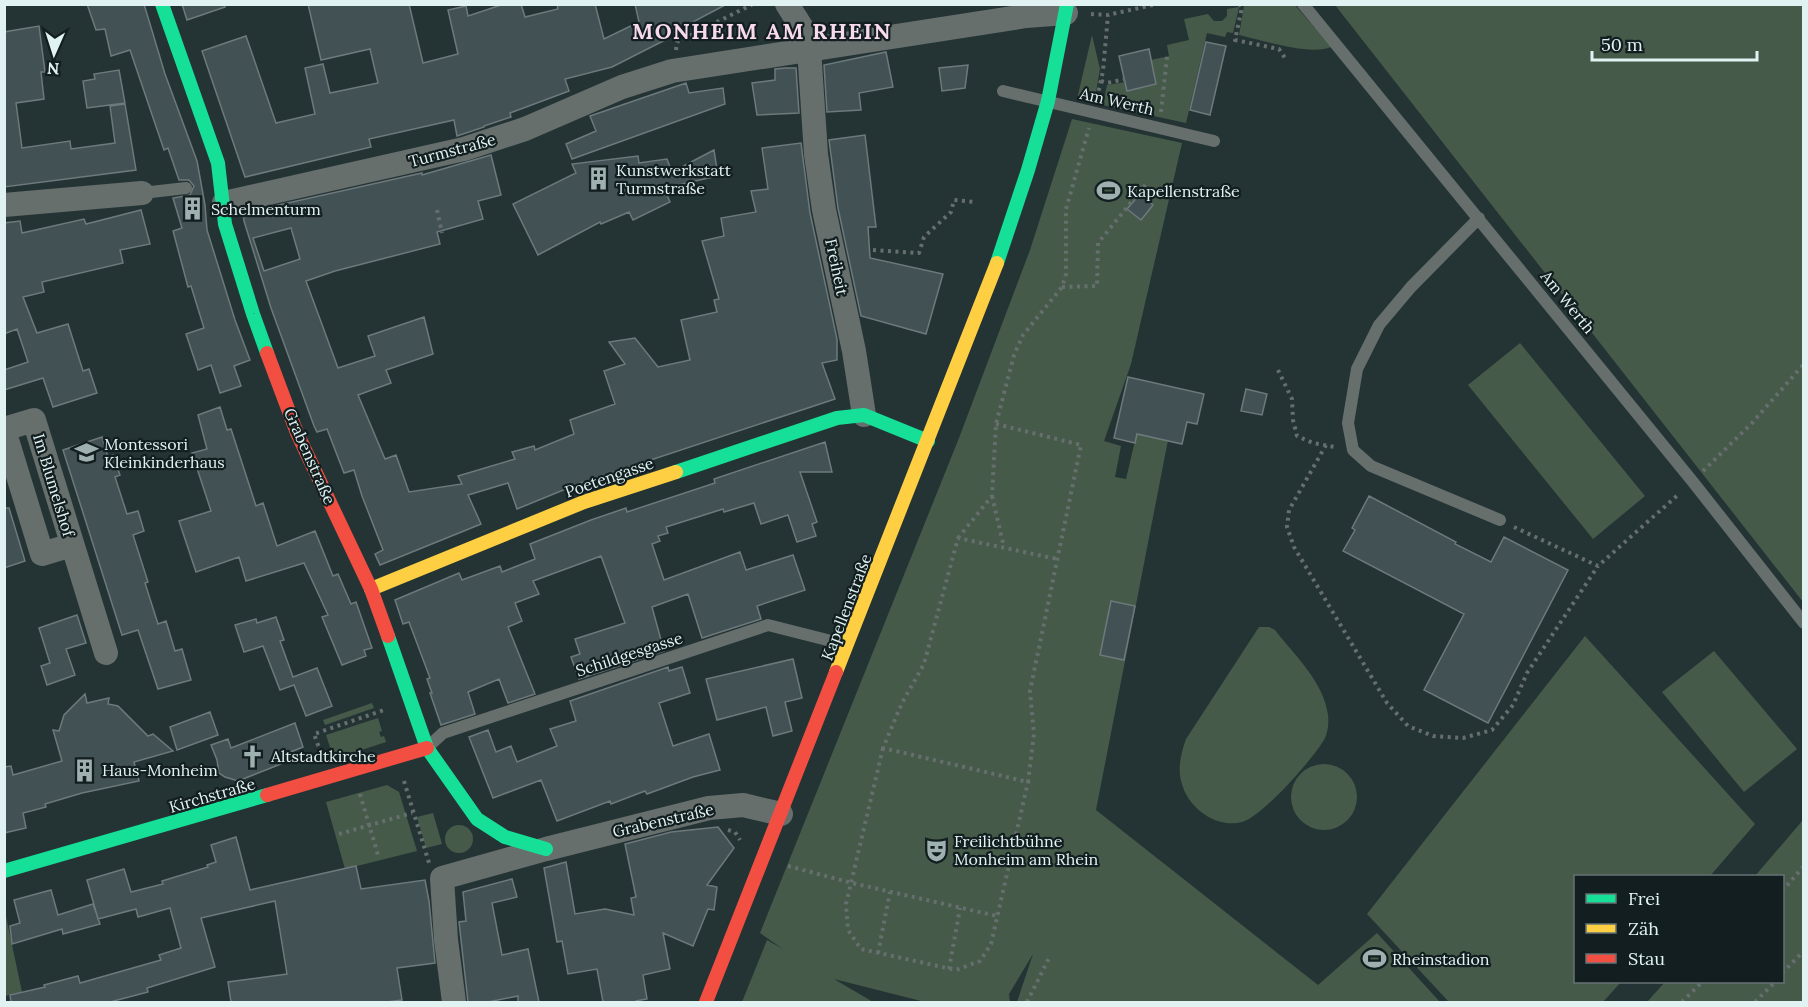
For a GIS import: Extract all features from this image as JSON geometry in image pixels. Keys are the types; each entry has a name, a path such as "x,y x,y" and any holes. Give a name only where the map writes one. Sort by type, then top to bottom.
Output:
{"street":[{"name":"Grabenstraße","path":"162,4 218,163 219,188 225,224 254,314 297,433 371,589 427,748 477,819 506,837 546,849"},
{"path":"787,4 802,28 809,49"},
{"name":"Turmstraße","path":"219,188 464,149 525,129 621,87 672,71 1067,9"},
{"name":"Kapellenstraße","path":"706,1002 849,645 993,275 1048,101 1067,9"},
{"name":"Freiheit","path":"809,49 816,154 824,210 854,351 864,415"},
{"path":"4,205 142,193"},
{"path":"864,415 928,441"},
{"name":"Poetengasse","path":"371,589 584,502 837,418 864,415"},
{"name":"Im Blumelshof","path":"72,545 42,554 14,493 4,430 34,420 106,653"},
{"name":"Kirchstraße","path":"4,871 427,748"},
{"name":"Grabenstraße","path":"442,878 709,808 743,805 781,814"},
{"path":"442,878 446,940 454,1002"}],"lane":[{"name":"Am Werth","path":"1303,4 1693,482 1803,623"},
{"name":"Am Werth","path":"1003,91 1214,141"},
{"path":"142,193 186,188"},
{"path":"1479,218 1412,287 1379,325 1357,369 1348,423 1353,450 1371,466 1500,520"},
{"name":"Schildgesgasse","path":"427,748 443,733 768,625 849,645"}],"path":[{"path":"672,71 678,42 753,4"},
{"path":"1067,9 1108,15 1157,4"},
{"path":"1239,4 1242,7 1235,40 1279,49 1285,58"},
{"path":"1004,547 992,496 996,424 1014,355 1023,335 1062,286 1066,274 1066,209 1101,81 1108,15"},
{"path":"1158,128 1167,57"},
{"path":"1101,81 1125,79"},
{"path":"1062,286 1097,286 1098,243 1147,183"},
{"path":"873,250 919,253 924,237 951,212 954,201 974,201"},
{"path":"437,210 442,233"},
{"path":"1326,446 1289,510 1287,527 1294,547 1387,703 1408,726 1433,736 1463,738 1492,730 1513,705 1527,673 1598,566 1693,482 1752,423 1803,364"},
{"path":"1278,369 1292,399 1293,420 1297,436 1313,443 1353,450"},
{"path":"992,496 958,538 924,664 902,704 883,748 846,904 848,930 861,949 956,970 980,961 991,944 1028,782 1034,734 1030,691 1082,445 996,424"},
{"path":"1500,520 1598,566"},
{"path":"958,538 1058,559"},
{"path":"322,756 314,734 411,702"},
{"path":"883,748 1028,782"},
{"path":"353,770 378,855"},
{"path":"402,775 427,860 442,878"},
{"path":"339,834 412,813"},
{"path":"763,860 997,916"},
{"path":"1784,889 1803,866"},
{"path":"878,953 890,892"},
{"path":"949,969 960,908"},
{"path":"1784,971 1803,951"},
{"path":"1027,1002 1049,958"},
{"path":"1682,1002 1700,983"},
{"path":"1755,1002 1773,983"}],"green space":[{"path":"1250,4 1295,5 1331,47 1311,50 1239,35 1244,6"},
{"path":"1335,5 1803,5 1803,602"},
{"path":"1239,7 1233,33 1227,32 1225,37 1207,33 1186,123 1103,105 1107,85 1126,82 1128,90 1156,84 1151,60 1169,56 1167,45 1189,40 1184,19 1208,14 1214,21 1222,21 1227,16 1227,9"},
{"path":"1092,35 1100,69 1094,103 1077,99"},
{"path":"1072,119 1182,143 1131,364 1104,441 1121,446 1115,477 1126,479 1138,428 1169,435 1096,810 1318,985 1377,933 1440,1002 1017,1002 1033,954 1009,994 1010,1002 925,1002 834,979 873,1002 742,1002 767,940 783,949 760,933 959,438 1030,250"},
{"path":"1520,343 1645,496 1593,539 1468,385"},
{"path":"1259,627 1269,627 1275,630 1315,680 1325,703 1328,730 1311,758 1262,809 1242,822 1223,822 1205,815 1190,801 1181,778 1181,755 1186,739"},
{"path":"1585,636 1755,824 1711,875 1574,875 1574,983 1620,983 1603,1002 1449,1002 1367,914"},
{"path":"1714,651 1797,749 1744,792 1662,692"},
{"path":"372,703 374,708 325,725 323,720"},
{"path":"378,718 382,731 379,732 381,737 384,736 386,742 334,759 326,735"},
{"path":"1324,764 1337,766 1352,779 1357,797 1355,810 1342,825 1324,830 1311,828 1296,815 1291,797 1293,784 1306,769"},
{"path":"387,785 399,792 417,851 345,869 326,802"},
{"path":"433,813 442,844 426,848 417,817"},
{"path":"1803,820 1803,1002 1647,1002 1664,983 1784,983 1784,875 1756,875"},
{"path":"459,825 469,829 473,839 469,849 459,853 449,849 445,839 449,829"},
{"path":"4,907 22,992 5,996 4,996"}],"building":[{"path":"87,4 144,4 165,74 197,161 207,230 250,360 234,366 241,386 220,393 211,365 198,370 186,334 204,328 191,286 188,287 173,231 182,228 173,198 190,195 194,186 189,180 179,180 168,148 164,150 130,50 111,56 105,29 96,30"},
{"path":"182,4 224,4 225,7 187,20"},
{"path":"308,4 409,4 423,63 458,54 448,10 466,6 468,16 504,4 521,4 525,17 558,9 557,4 595,4 604,39 639,22 635,4 727,4 668,35 669,38 612,67 565,79 569,91 510,113 511,117 484,127 457,136 454,120 369,139 371,147 245,177 202,51 246,36 276,123 315,114 305,68 323,64 330,93 378,83 370,49 321,60"},
{"path":"39,26 45,72 41,72 44,99 16,103 22,148 70,141 71,149 115,143 110,106 125,104 136,170 4,187 4,32"},
{"path":"1206,42 1226,46 1210,115 1190,110"},
{"path":"1149,49 1156,84 1127,91 1119,56"},
{"path":"886,52 893,87 859,93 861,110 827,112 824,65"},
{"path":"968,65 965,88 942,91 939,68"},
{"path":"796,68 799,113 757,115 752,83 775,80 775,69"},
{"path":"119,70 125,103 87,108 83,81 95,79 94,74"},
{"path":"686,83 689,93 723,88 725,104 572,159 566,144 596,131 590,116"},
{"path":"865,135 876,227 868,227 870,258 943,274 926,334 861,316 838,208 829,140"},
{"path":"801,143 810,213 837,339 837,360 822,363 835,399 578,484 517,509 508,483 468,495 481,524 380,565 375,554 383,550 354,470 344,473 327,429 317,432 314,426 271,308 243,213 422,173 422,175 491,155 501,195 478,201 483,219 437,232 440,244 335,271 306,281 338,368 375,356 368,336 424,317 433,354 386,370 391,383 358,395 385,459 396,455 409,492 462,484 458,476 515,459 512,452 534,446 535,450 574,434 570,420 615,404 604,371 625,364 609,342 635,338 658,367 690,360 681,320 717,312 714,300 719,299 702,241 724,236 721,218 756,212 751,191 768,189 762,148","holes":["291,228 300,259 264,271 253,238"]},
{"path":"714,150 718,176 664,188 670,202 633,220 629,212 601,224 600,222 538,255 513,204 576,173 572,164 638,156 639,163 667,159 672,172"},
{"path":"1140,194 1153,205 1141,220 1127,209"},
{"path":"141,210 150,244 120,250 123,263 42,282 44,292 23,297 37,333 68,324 83,371 89,369 97,393 53,407 43,378 4,390 4,370 28,362 17,329 4,334 4,223 20,221 22,233 84,219 86,224"},
{"path":"1128,377 1204,394 1197,424 1187,422 1182,444 1137,434 1135,443 1114,438"},
{"path":"1246,389 1267,394 1262,415 1241,411"},
{"path":"220,407 227,430 231,429 256,506 263,503 277,546 315,531 333,576 338,574 351,604 356,602 372,648 364,650 366,656 342,665 322,617 328,615 304,563 246,581 239,557 196,572 179,521 211,511 192,453 207,449 198,415"},
{"path":"102,437 108,457 113,455 120,475 115,477 127,514 138,511 144,531 133,535 158,624 166,621 175,651 182,649 191,680 158,689 138,630 122,635 63,450"},
{"path":"825,442 832,472 800,472 817,522 812,524 816,536 797,542 788,515 761,524 754,503 724,512 723,509 666,527 668,533 658,536 660,541 652,544 664,580 740,552 746,570 793,555 805,590 757,606 761,619 702,638 688,594 652,607 664,651 579,679 571,657 580,654 575,639 625,623 601,556 533,581 539,594 515,603 522,621 508,627 535,694 508,703 499,679 468,692 475,714 441,725 430,693 432,693 427,679 430,678 409,622 403,624 395,600 459,573 462,580 500,566 502,572 535,559 530,544 626,508 627,512 715,483 714,479"},
{"path":"1369,496 1491,562 1504,537 1568,570 1488,723 1424,690 1464,614 1343,551 1355,530 1352,528"},
{"path":"4,508 9,508 25,561 4,568"},
{"path":"1111,601 1135,606 1124,660 1100,655"},
{"path":"77,615 86,643 66,649 75,675 47,685 41,666 50,663 39,628"},
{"path":"276,617 284,640 280,641 293,677 317,668 332,706 306,716 294,685 280,690 263,646 244,652 235,625 256,619 257,623"},
{"path":"793,659 802,698 785,702 792,731 773,736 766,707 717,720 706,679"},
{"path":"668,667 669,671 682,667 690,693 659,703 673,746 709,734 720,770 647,794 645,791 611,804 610,801 557,821 541,780 493,798 469,737 488,730 496,752 511,746 517,762 557,746 550,729 576,721 570,701"},
{"name":"Haus-Monheim","path":"85,694 87,703 109,698 108,704 118,706 148,736 153,734 173,751 134,762 139,781 82,793 45,804 46,807 23,813 26,828 4,833 4,767 11,766 13,775 62,761 53,730 59,731 64,715"},
{"path":"210,712 218,735 177,750 170,727"},
{"name":"Altstadtkirche","path":"295,723 303,747 288,753 291,760 238,781 219,773 211,745 228,739 231,748"},
{"path":"718,827 734,848 707,885 717,887 714,910 708,909 693,946 663,933 670,969 643,975 647,999 636,1002 603,1002 597,969 568,974 562,941 557,942 544,868 566,862 575,914 605,909 634,915 631,898 636,897 625,844 671,832"},
{"path":"236,837 250,890 356,866 361,889 425,880 435,963 397,968 402,1000 386,1002 231,1002 228,982 287,974 275,901 201,918 215,967 147,988 148,992 110,1002 11,1002 10,995 78,976 80,983 161,960 159,955 181,948 170,908 138,917 136,909 98,919 87,880 124,869 131,892 163,884 162,881 208,867 207,865 216,862 211,845"},
{"path":"512,879 517,897 492,903 502,955 528,949 539,1002 518,1002 518,996 488,1002 468,1002 459,922 466,921 463,892"},
{"path":"51,890 58,915 93,904 100,924 63,934 62,929 12,944 10,926 20,923 14,900"}],"traffic: fast":[{"path":"162,4 218,163 225,224 267,353"},
{"path":"997,263 1048,101 1067,4"},
{"path":"676,472 837,418 864,415 928,441"},
{"path":"388,636 427,748 477,819 505,837 546,849"},
{"path":"4,871 267,795"}],"traffic: slow":[{"path":"836,672 997,263"},
{"path":"371,589 584,502 676,472"}],"traffic: jam":[{"path":"267,353 297,433 371,589 388,636"},
{"path":"706,1002 836,672"},
{"path":"267,795 427,748"}],"place":[{"name":"Kunstwerkstatt Turmstraße","path":"598,179"},
{"name":"Kapellenstraße","path":"1109,191"},
{"name":"Schelmenturm","path":"193,209"},
{"name":"Montessori Kleinkinderhaus","path":"86,453"},
{"name":"Altstadtkirche","path":"253,756"},
{"name":"Haus-Monheim","path":"84,770"},
{"name":"Freilichtbühne Monheim am Rhein","path":"936,850"},
{"name":"Rheinstadion","path":"1374,959"}],"district":[{"name":"MONHEIM AM RHEIN","path":"762,31"}]}
